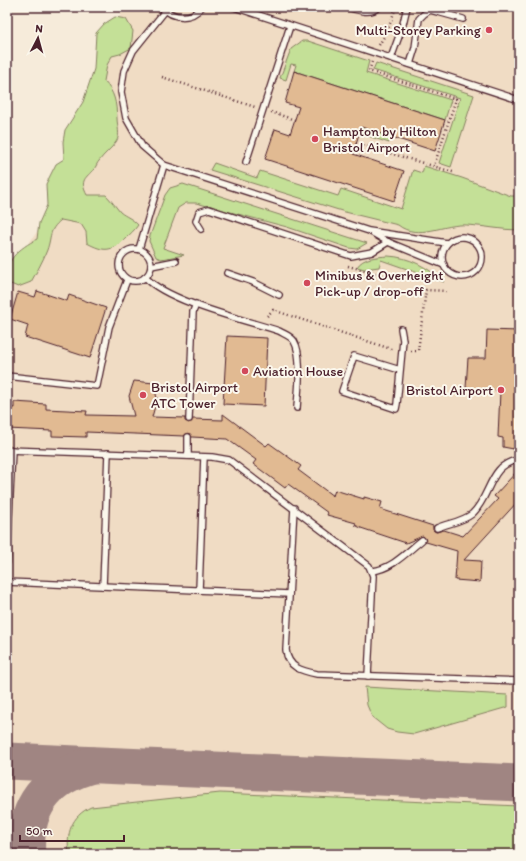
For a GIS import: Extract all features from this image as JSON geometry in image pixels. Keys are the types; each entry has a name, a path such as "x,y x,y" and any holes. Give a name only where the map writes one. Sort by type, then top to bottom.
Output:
{"lane":[{"path":"202,7 193,14 186,16 171,15 163,9 133,51 124,71 121,92 126,118 142,146 164,165 369,231 447,243 459,237 466,237 474,240 479,245 482,257 477,270 466,276 455,275 448,270 444,265 442,256 447,243"},
{"path":"234,7 519,100"},
{"path":"347,7 363,12 379,7"},
{"path":"391,58 402,28 407,7"},
{"path":"410,64 415,48 419,19 424,14 430,10 463,20"},
{"path":"246,162 290,26"},
{"path":"139,249 164,165"},
{"path":"201,229 196,221 199,212 209,209 351,256 372,252 388,242"},
{"path":"369,231 388,242 444,265"},
{"path":"134,249 139,249 148,255 151,266 146,278 137,281 127,280 120,272 119,262 124,253 134,249"},
{"path":"151,266 160,266 176,261"},
{"path":"228,273 253,282 279,295"},
{"path":"146,278 154,286 196,304 290,336 295,342 299,354 297,408"},
{"path":"7,376 97,386 109,327 127,280"},
{"path":"188,418 193,312 196,304"},
{"path":"400,370 354,356 342,391 396,409 400,370 403,340 401,329"},
{"path":"188,437 188,456"},
{"path":"7,562 10,450 218,457 229,460 368,564 373,576 368,676"},
{"path":"103,586 108,453"},
{"path":"198,590 204,457"},
{"path":"437,528 460,521 472,514 483,499 499,469 508,462 519,460"},
{"path":"294,508 286,650 292,665 300,670 317,674 519,681"},
{"path":"372,571 379,570 392,564 422,540"},
{"path":"7,582 290,594"}],"path":[{"path":"378,47 387,32 396,7"},
{"path":"372,62 369,71 456,99 434,166"},
{"path":"162,77 295,120"},
{"path":"356,143 454,172"},
{"path":"267,316 273,310 392,350 418,351 426,290 446,291"}],"shaded area":[{"name":"Bristol Airport","path":"123,7 519,7 519,854 7,854 7,274 56,205"}],"green space":[{"path":"115,17 126,19 133,31 131,48 120,54 112,56 107,65 104,81 111,90 114,98 118,136 114,145 101,158 95,168 86,177 84,180 84,186 87,195 106,195 120,212 138,225 116,246 103,249 87,243 86,232 81,224 61,220 52,231 49,245 31,282 18,287 8,283 7,275 10,262 19,251 37,239 39,223 47,205 46,184 56,164 64,159 63,142 65,130 83,102 94,69 96,33 104,24"},
{"path":"302,41 308,41 369,61 366,73 451,100 445,120 294,71 296,65 291,64 286,80 280,78 291,49"},
{"path":"376,63 474,95 451,167 439,163 460,98 373,70"},
{"path":"361,127 391,137 389,143 359,133"},
{"path":"214,163 257,178 260,171 338,196 341,189 401,209 413,170 422,173 424,166 511,196 519,196 519,230 459,225 423,232 406,230 398,225 345,212 210,170"},
{"path":"183,184 367,243 357,249 349,248 287,227 196,203 186,203 178,208 163,248 184,255 161,259 156,257 149,241 150,236 165,195 170,188"},
{"path":"388,256 403,258 425,267 444,282 381,260 379,267 364,269 357,267 367,259"},
{"path":"365,687 508,695 508,707 414,734 397,732 387,729 372,717 367,705"},
{"path":"220,793 519,806 519,854 69,854 68,839 71,826 79,815 91,807"}],"building":[{"name":"Hampton by Hilton Bristol Airport","path":"294,71 445,120 435,151 361,127 353,154 404,171 394,201 265,159 275,129 290,134 299,107 285,103"},
{"path":"37,291 67,301 69,295 106,308 90,358 25,337 28,325 10,319 18,292 35,297"},
{"name":"Bristol Airport","path":"487,330 519,331 519,450 503,447 503,438 498,437 500,391 466,388 468,358 486,358"},
{"name":"Aviation House","path":"227,336 267,338 264,406 223,404"},
{"path":"134,381 154,383 157,399 152,417 185,418 185,421 189,423 193,419 223,420 223,414 266,446 269,443 301,466 298,470 333,496 335,490 364,499 364,497 382,502 380,509 433,526 433,530 436,532 444,530 463,536 498,499 494,496 519,469 519,500 464,560 481,561 480,582 455,580 457,551 426,542 423,536 406,543 361,528 355,525 356,523 327,515 328,513 288,484 285,488 253,464 256,460 227,439 192,437 188,433 184,436 86,432 86,437 52,436 52,431 7,429 7,407 14,408 14,402 46,404 46,409 87,411 86,415 134,416 129,396"}],"taxiway":[{"path":"7,761 519,783"},
{"path":"27,854 29,822 34,808 42,796 51,786 63,777 76,770 92,765"}],"place":[{"name":"Multi-Storey Parking","path":"489,30"},
{"name":"Hampton by Hilton Bristol Airport","path":"315,139"},
{"name":"Minibus & Overheight Pick-up / drop-off","path":"307,283"},
{"name":"Aviation House","path":"245,371"},
{"name":"Bristol Airport","path":"501,390"},
{"name":"Bristol Airport ATC Tower","path":"143,395"}]}
